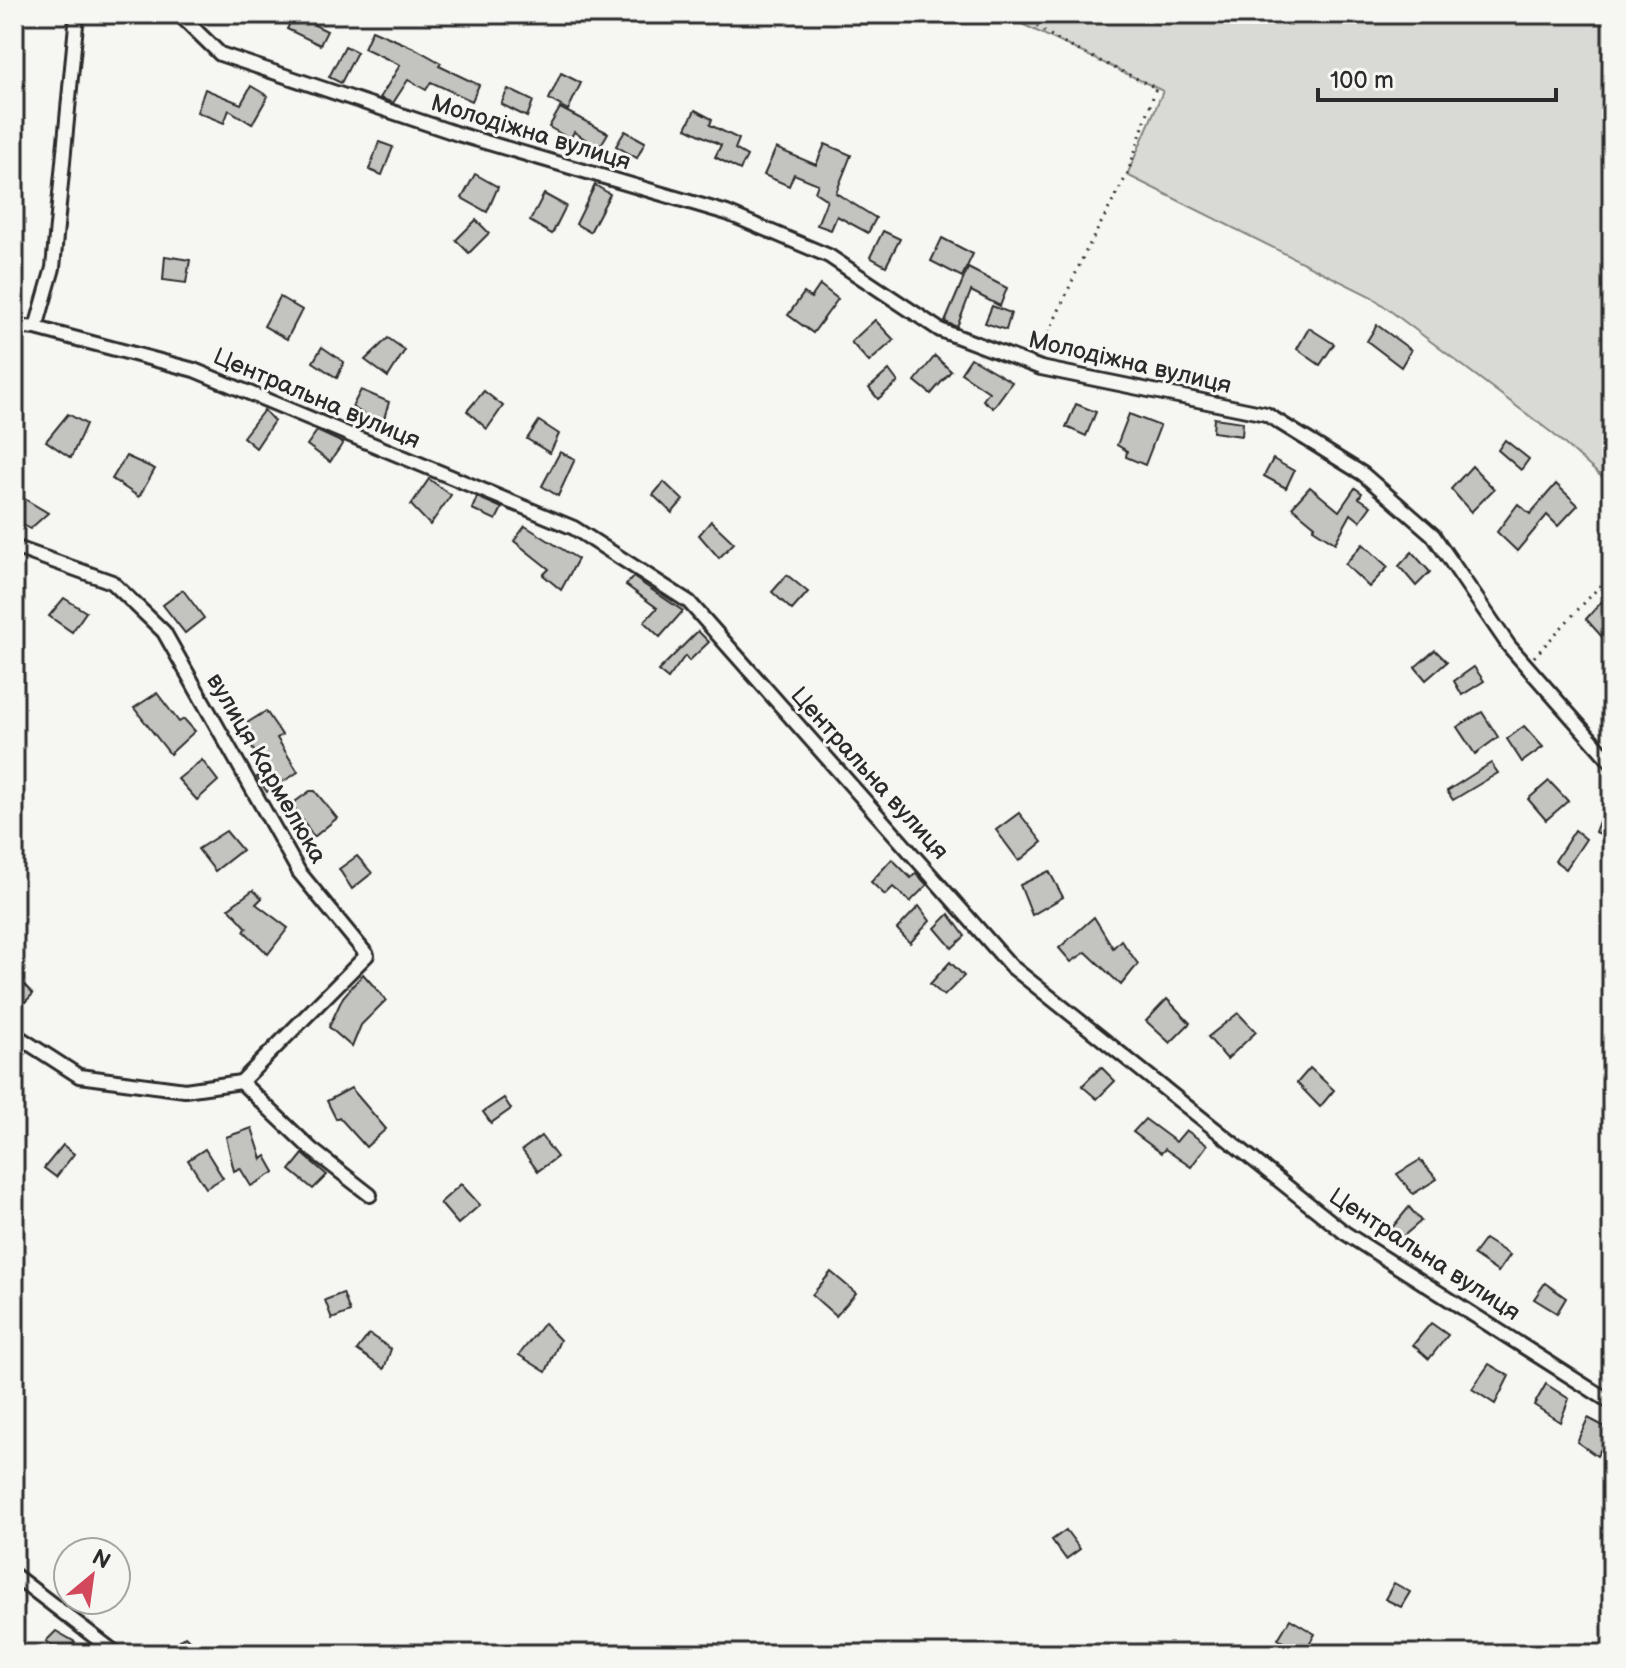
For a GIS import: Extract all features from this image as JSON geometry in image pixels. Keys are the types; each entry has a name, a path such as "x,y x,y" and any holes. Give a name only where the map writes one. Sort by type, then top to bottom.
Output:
{"street":[{"path":"36,328 53,268 77,14"},
{"name":"Молодіжна вулиця","path":"179,14 220,54 458,134 727,213 829,256 940,330 1033,365 1266,414 1363,474 1433,535 1526,666 1612,763"},
{"name":"Центральна вулиця","path":"14,326 36,328 194,370 574,528 689,602 1011,966 1345,1233 1612,1403"},
{"name":"вулиця Кармелюка","path":"14,547 112,582 164,632 299,872 367,955 241,1082"},
{"path":"14,1034 79,1076 185,1090 241,1082 311,1149 370,1195"},
{"path":"14,1575 117,1654"}],"path":[{"path":"1016,14 1065,44 1156,88 1127,175 1085,253 1033,365"},
{"path":"1526,666 1612,573"}],"shaded area":[{"path":"1001,14 1612,14 1612,486 1552,433 1372,297 1127,175 1163,91"}],"building":[{"path":"294,15 327,31 320,45 287,29"},
{"path":"372,30 414,48 441,63 439,66 479,85 472,101 431,82 426,90 408,80 393,103 380,98 400,65 364,48"},
{"path":"345,46 357,52 341,83 329,77"},
{"path":"561,73 581,83 568,110 549,99"},
{"path":"251,86 268,96 252,124 229,110 224,123 197,112 205,89 241,104"},
{"path":"508,89 533,101 527,117 501,104"},
{"path":"560,108 608,133 599,148 574,132 570,139 549,127"},
{"path":"695,110 712,119 710,125 739,139 735,149 747,156 740,170 715,157 721,145 686,128"},
{"path":"625,131 645,142 637,158 616,146"},
{"path":"379,142 393,147 382,175 369,170"},
{"path":"825,144 851,155 836,193 876,218 868,233 837,216 831,230 817,225 827,200 815,192 818,184 794,174 789,186 764,175 776,148 816,165"},
{"path":"475,174 498,187 487,212 462,198"},
{"path":"595,185 610,194 590,232 576,224"},
{"path":"544,194 566,206 552,234 530,221"},
{"path":"476,220 489,233 469,253 456,240"},
{"path":"883,231 900,239 886,266 870,257"},
{"path":"942,238 973,254 962,277 931,261"},
{"path":"165,256 190,260 186,283 163,280"},
{"path":"968,268 1007,288 1000,306 971,291 957,327 945,322"},
{"path":"820,285 838,299 813,333 788,315 804,293 811,298"},
{"path":"280,297 302,310 287,339 264,326"},
{"path":"992,306 1011,313 1006,330 985,323"},
{"path":"875,320 894,340 869,362 851,342"},
{"path":"1377,325 1411,350 1401,367 1367,341"},
{"path":"1309,328 1334,344 1320,365 1297,349"},
{"path":"388,338 405,350 388,377 365,360"},
{"path":"322,347 344,362 337,378 313,362"},
{"path":"935,356 951,371 931,394 915,381"},
{"path":"971,358 1012,382 993,408 983,400 989,392 961,373"},
{"path":"889,370 898,382 878,399 869,388"},
{"path":"361,390 389,402 382,425 352,407"},
{"path":"484,391 503,406 487,429 467,411"},
{"path":"1076,404 1096,412 1086,436 1066,427"},
{"path":"264,410 274,421 256,448 243,437"},
{"path":"68,414 86,424 71,458 46,441"},
{"path":"1129,414 1160,426 1145,465 1126,457 1127,451 1117,445"},
{"path":"1214,418 1243,422 1242,436 1213,432"},
{"path":"539,421 559,434 550,453 527,439"},
{"path":"317,431 343,443 330,462 307,445"},
{"path":"1505,440 1529,459 1521,470 1498,450"},
{"path":"560,452 575,459 558,496 542,486"},
{"path":"126,456 155,469 139,497 112,479"},
{"path":"1273,459 1294,471 1286,488 1264,476"},
{"path":"1472,466 1494,489 1471,512 1451,489"},
{"path":"429,479 451,495 430,525 411,505"},
{"path":"664,482 683,500 672,513 653,495"},
{"path":"1556,484 1578,505 1558,526 1547,515 1517,551 1497,532 1518,504 1530,514"},
{"path":"1310,487 1339,511 1355,488 1362,493 1359,498 1371,506 1360,521 1351,514 1335,543 1313,529 1315,526 1292,507"},
{"path":"477,497 502,508 496,520 472,509"},
{"path":"23,498 48,513 30,529 14,518 14,510"},
{"path":"711,521 734,543 719,558 699,535"},
{"path":"525,526 578,559 561,590 543,575 549,569 514,541"},
{"path":"1363,544 1388,567 1369,587 1345,564"},
{"path":"1412,552 1430,572 1416,586 1399,566"},
{"path":"787,575 808,592 792,610 772,592"},
{"path":"633,577 683,611 660,637 644,622 657,608 626,585"},
{"path":"183,590 204,618 185,633 163,605"},
{"path":"64,598 86,612 72,632 49,616"},
{"path":"1605,598 1612,605 1612,628 1603,638 1586,619"},
{"path":"698,631 709,642 689,661 685,656 668,679 658,671"},
{"path":"1435,650 1447,662 1426,680 1415,667"},
{"path":"1474,667 1484,681 1462,695 1454,681"},
{"path":"157,693 179,722 184,719 195,731 170,754 134,708"},
{"path":"266,711 282,735 277,738 298,772 267,792 257,777 267,771 239,728"},
{"path":"1482,712 1498,737 1475,754 1457,727"},
{"path":"1524,726 1543,747 1522,762 1507,739"},
{"path":"202,760 218,781 197,800 178,779"},
{"path":"1491,763 1498,773 1453,800 1447,791"},
{"path":"1549,781 1568,801 1546,820 1528,799"},
{"path":"1612,790 1612,838 1595,832"},
{"path":"310,791 315,791 337,818 314,837 292,804"},
{"path":"1019,813 1042,842 1019,861 996,830"},
{"path":"1575,830 1586,839 1566,869 1555,861"},
{"path":"226,831 242,850 215,871 198,849"},
{"path":"357,856 372,873 352,889 339,869"},
{"path":"892,859 911,878 916,873 927,885 910,902 893,887 885,895 871,882"},
{"path":"1049,871 1063,897 1032,915 1020,885"},
{"path":"253,890 262,898 256,904 288,928 268,954 244,931 247,928 229,908"},
{"path":"919,906 930,921 910,943 897,929"},
{"path":"949,914 965,936 952,948 935,928"},
{"path":"1094,917 1113,948 1121,940 1138,964 1121,985 1086,952 1071,962 1059,948"},
{"path":"950,962 964,976 944,996 930,984"},
{"path":"14,974 33,994 20,1007 14,1001"},
{"path":"363,974 386,1000 361,1025 352,1047 329,1027 343,997"},
{"path":"1167,999 1190,1023 1170,1043 1146,1021"},
{"path":"1238,1013 1256,1032 1227,1059 1208,1037"},
{"path":"1101,1067 1115,1081 1097,1099 1082,1086"},
{"path":"1310,1068 1334,1090 1320,1107 1297,1083"},
{"path":"351,1088 386,1129 366,1147 339,1117 336,1119 327,1101"},
{"path":"504,1098 511,1109 491,1123 483,1112"},
{"path":"1145,1119 1176,1142 1186,1130 1207,1145 1191,1167 1165,1149 1161,1153 1133,1132"},
{"path":"252,1128 262,1159 266,1156 275,1172 251,1186 240,1168 234,1171 226,1137"},
{"path":"541,1136 557,1157 538,1171 522,1150"},
{"path":"63,1145 74,1154 56,1177 44,1168"},
{"path":"205,1149 223,1178 206,1188 188,1160"},
{"path":"303,1154 327,1175 313,1189 290,1170"},
{"path":"1420,1160 1437,1179 1413,1194 1397,1174"},
{"path":"461,1184 480,1205 458,1224 440,1203"},
{"path":"1409,1207 1421,1221 1400,1239 1391,1229"},
{"path":"1485,1239 1510,1255 1498,1272 1473,1255"},
{"path":"831,1272 856,1293 836,1316 812,1295"},
{"path":"1545,1283 1566,1298 1557,1313 1534,1299"},
{"path":"343,1293 350,1312 332,1319 325,1300"},
{"path":"544,1323 560,1340 546,1372 519,1355"},
{"path":"1431,1323 1448,1335 1429,1359 1413,1345"},
{"path":"369,1334 391,1349 384,1369 357,1350"},
{"path":"1489,1364 1509,1376 1495,1404 1472,1389"},
{"path":"1546,1384 1569,1399 1560,1422 1534,1405"},
{"path":"1588,1418 1611,1430 1597,1456 1577,1442"},
{"path":"1066,1530 1080,1549 1066,1559 1052,1540"},
{"path":"1394,1583 1410,1592 1401,1607 1385,1599"},
{"path":"1290,1619 1315,1634 1303,1654 1278,1639"},
{"path":"56,1631 75,1642 63,1653 46,1641"},
{"path":"185,1636 203,1654 163,1654"}]}
